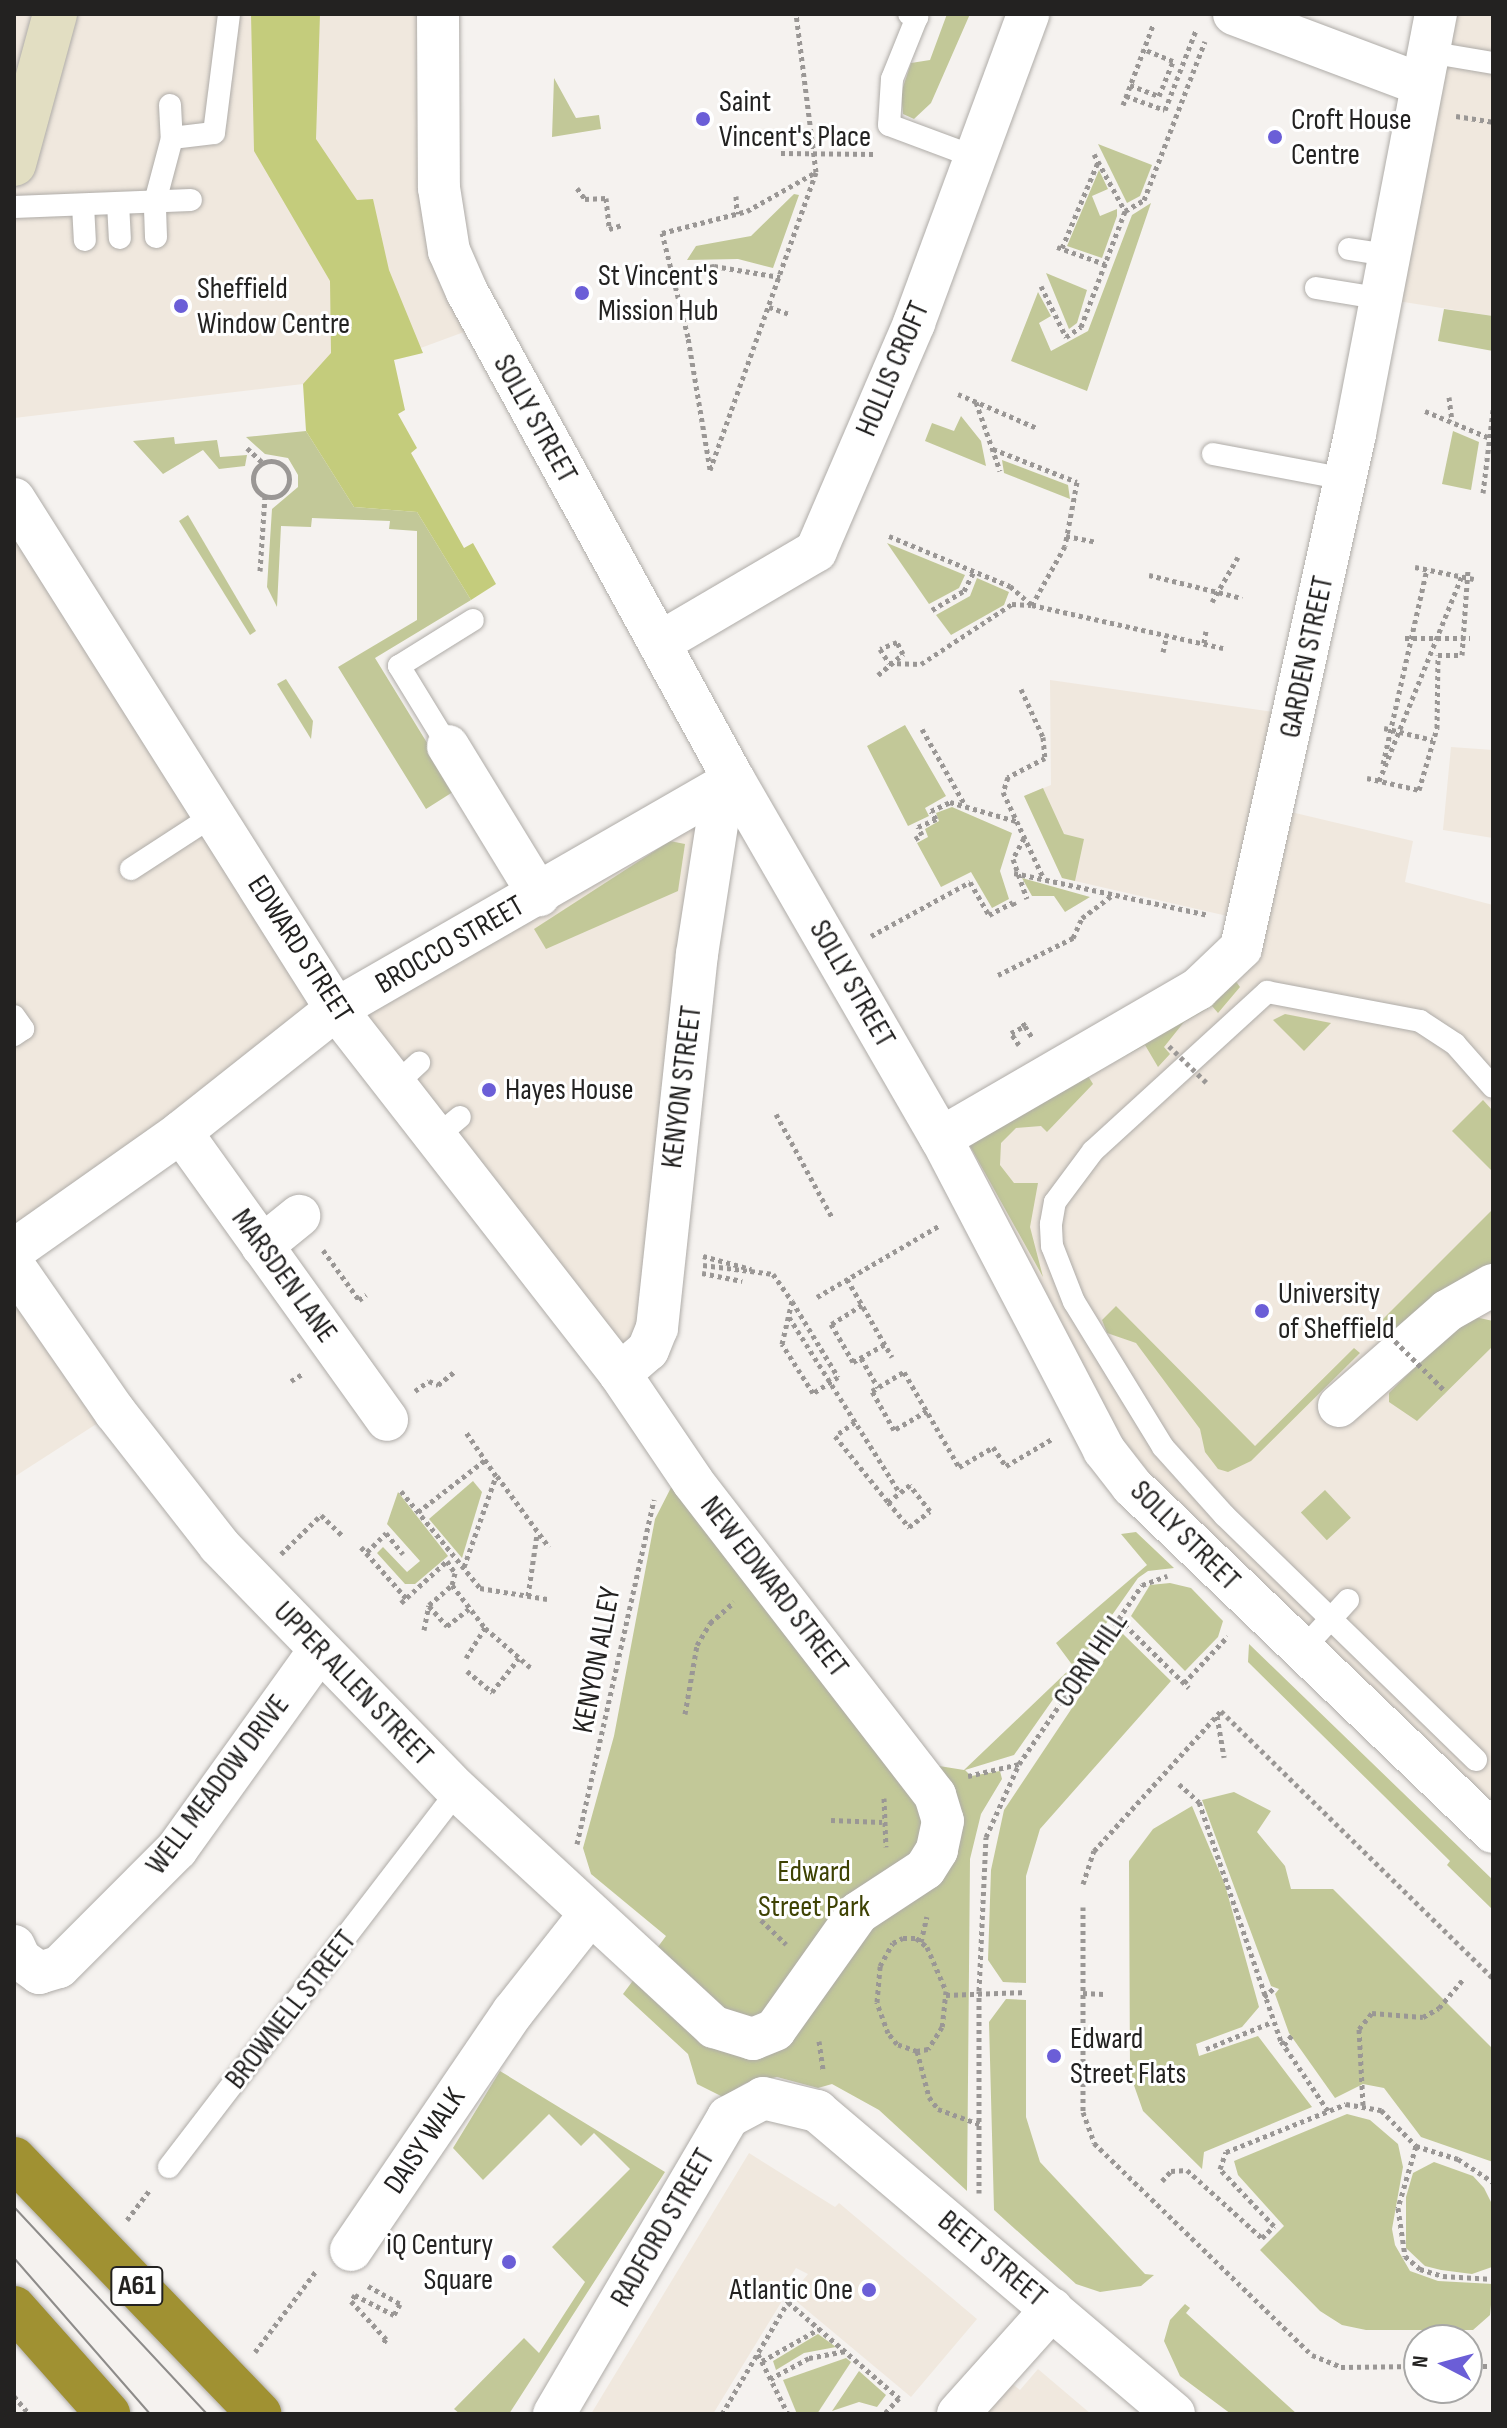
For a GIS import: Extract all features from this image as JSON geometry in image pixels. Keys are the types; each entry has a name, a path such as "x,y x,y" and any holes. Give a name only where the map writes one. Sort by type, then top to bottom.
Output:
{"highway":[{"name":"A61","path":"14,2159 259,2414"},
{"path":"14,2308 108,2414"}],"street":[{"path":"17,141 55,14"},
{"name":"SOLLY STREET","path":"438,14 437,158 449,251 483,325 659,643 728,783 835,954 941,1138 1087,1416 1132,1486 1493,1832"},
{"name":"HOLLIS CROFT","path":"659,643 816,551 914,323 1028,14"},
{"path":"1234,14 1428,50"},
{"name":"GARDEN STREET","path":"1241,942 1345,479 1378,298 1368,252 1423,144 1428,50"},
{"name":"EDWARD STREET","path":"14,499 336,1009 407,1074 448,1127 620,1374"},
{"path":"448,746 539,895"},
{"name":"BROCCO STREET","path":"15,1265 336,1009 539,895 728,783"},
{"name":"KENYON STREET","path":"620,1374 648,1350 681,1258 697,954 728,783"},
{"path":"941,1138 1198,989 1241,942"},
{"name":"MARSDEN LANE","path":"181,1132 387,1420"},
{"path":"262,1246 299,1216"},
{"name":"UPPER ALLEN STREET","path":"15,1265 115,1412 219,1545 318,1652 458,1791 714,2027 753,2039 775,2030 792,2011 824,1954 858,1913 909,1880"},
{"path":"1339,1406 1447,1311 1493,1285"},
{"name":"NEW EDWARD STREET","path":"620,1374 668,1445 765,1575 935,1795 942,1837 925,1869 909,1880"},
{"name":"WELL MEADOW DRIVE","path":"27,1960 59,1967 177,1849 318,1652"},
{"name":"DAISY WALK","path":"355,2265 513,2012 590,1914"},
{"name":"RADFORD STREET","path":"554,2414 728,2117 763,2098 808,2107"},
{"name":"BEET STREET","path":"808,2107 1174,2414"},
{"path":"958,2414 1052,2309"}],"lane":[{"path":"172,138 214,133 229,14"},
{"path":"909,14 917,17 892,79 889,125 975,157"},
{"path":"1428,50 1493,63"},
{"path":"156,237 155,202 172,138 170,105"},
{"path":"14,207 191,200"},
{"path":"118,203 120,238"},
{"path":"83,205 85,240"},
{"path":"1316,288 1378,298"},
{"path":"1213,454 1345,479"},
{"path":"448,746 399,666 473,620"},
{"path":"131,869 214,815"},
{"path":"1241,942 1262,994"},
{"path":"1476,1760 1224,1515 1163,1447 1134,1404 1062,1278 1051,1224 1055,1202 1093,1151 1262,994 1277,991 1420,1021 1455,1044 1493,1087"},
{"path":"14,1016 23,1029 14,1035"},
{"path":"1193,1545 1224,1515"},
{"path":"1302,1650 1348,1600"},
{"name":"BROWNELL STREET","path":"169,2167 458,1791"}],"path":[{"path":"796,14 817,149 816,172 710,470 688,337 662,233 737,214 816,172"},
{"path":"1126,96 1165,110 1202,14"},
{"path":"1123,105 1153,25"},
{"path":"1041,286 1066,337 1081,327 1125,211 1144,200 1202,47"},
{"path":"1130,85 1159,96 1173,61 1143,49"},
{"path":"781,153 817,149 888,156"},
{"path":"1094,154 1125,211"},
{"path":"1098,162 1060,247 1106,264"},
{"path":"577,188 585,199 606,198 609,229 622,225"},
{"path":"736,196 737,214"},
{"path":"671,274 714,266 780,277"},
{"path":"769,307 789,314"},
{"path":"958,394 1037,428"},
{"path":"1449,397 1452,422"},
{"path":"976,402 1000,471"},
{"path":"1483,493 1493,410"},
{"path":"1425,411 1490,438"},
{"path":"247,448 262,462 280,462 289,477 282,493 265,496"},
{"path":"993,449 1077,482 1066,536 1032,605"},
{"path":"260,571 265,496 252,477 262,462"},
{"path":"889,536 1010,586 1032,605"},
{"path":"1066,536 1096,542"},
{"path":"1212,602 1238,557"},
{"path":"1415,567 1468,577"},
{"path":"1379,781 1387,729 1427,569"},
{"path":"1367,778 1419,790 1433,740 1438,655 1462,655 1467,638 1468,569"},
{"path":"932,610 964,591 974,571"},
{"path":"1149,575 1242,598"},
{"path":"1379,781 1437,639 1468,577"},
{"path":"878,675 903,654 897,642 880,649 889,663 921,664 1012,604 1032,605 1223,648"},
{"path":"1204,643 1206,631"},
{"path":"1163,652 1167,635"},
{"path":"1408,638 1467,638"},
{"path":"1021,689 1043,737 1045,758 1008,777 1003,792 1045,880"},
{"path":"922,729 965,806"},
{"path":"1387,729 1433,740"},
{"path":"915,839 922,835 918,827 936,819 931,811 950,802 1017,822"},
{"path":"1025,837 1013,859 1014,873 1027,899"},
{"path":"1014,873 1114,894 1241,942"},
{"path":"835,954 970,882 989,915 1013,902 1015,906"},
{"path":"998,975 1073,938 1082,918 1114,894"},
{"path":"1169,1046 1209,1085"},
{"path":"776,1114 832,1217"},
{"path":"817,1297 976,1205"},
{"path":"299,1216 359,1300 366,1295"},
{"path":"681,1258 760,1272"},
{"path":"681,1258 773,1274 792,1301 838,1377 813,1393 782,1344 792,1301"},
{"path":"847,1279 892,1357"},
{"path":"862,1305 831,1324 853,1362 885,1344"},
{"path":"788,1316 900,1493"},
{"path":"1378,1324 1446,1392"},
{"path":"861,1358 878,1387"},
{"path":"291,1381 304,1372"},
{"path":"927,1411 894,1430 872,1391 904,1372 927,1411 959,1467 993,1447 1006,1466 1087,1416"},
{"path":"855,1422 835,1436 888,1502 909,1527 930,1511 910,1485 888,1502"},
{"path":"466,1432 549,1547"},
{"name":"KENYON ALLEY","path":"553,1877 577,1846 592,1794 646,1522 668,1445"},
{"path":"418,1512 485,1460"},
{"path":"464,1568 496,1476"},
{"path":"401,1491 480,1588 547,1599"},
{"path":"271,1563 321,1515 343,1536"},
{"path":"528,1596 538,1532"},
{"path":"367,1552 386,1533 403,1554"},
{"path":"361,1547 403,1600 447,1561 455,1573 452,1585 429,1605 424,1630"},
{"path":"685,1714 697,1645 710,1623 765,1575"},
{"name":"CORN HILL","path":"1019,1764 1142,1585 1156,1576"},
{"path":"452,1585 485,1628 530,1667"},
{"path":"429,1605 447,1626 470,1608"},
{"path":"1119,1619 1186,1686 1222,1642"},
{"path":"466,1658 485,1628"},
{"path":"467,1671 492,1692 519,1658"},
{"path":"1083,1884 1094,1851 1221,1711 1493,1978"},
{"path":"1217,1716 1224,1757"},
{"path":"908,1761 884,1794 882,1822 894,1864 909,1880"},
{"path":"1000,1771 1019,1764"},
{"path":"959,2231 979,2207 979,1991 984,1847 1019,1764"},
{"path":"1179,1784 1199,1802 1272,2022 1328,2111"},
{"path":"831,1820 882,1822"},
{"path":"1083,1907 1084,2124 1101,2152 1312,2355 1352,2368 1403,2366"},
{"path":"916,1938 927,1947 946,1995 936,2039 917,2051 897,2044 888,2033 877,2002 880,1966 893,1943 916,1938"},
{"path":"1363,2105 1359,2029 1372,2013 1423,2017 1439,2008 1463,1979"},
{"path":"1264,1998 1275,1987"},
{"path":"946,1995 979,1991 1026,1992"},
{"path":"1083,1993 1104,1994"},
{"path":"1206,2049 1272,2022"},
{"path":"1284,2045 1292,2035"},
{"path":"917,2051 929,2097 938,2109 979,2124"},
{"path":"1162,2181 1171,2171 1187,2170 1262,2238 1274,2226 1220,2169 1226,2152 1328,2111 1363,2105 1381,2110 1416,2146 1458,2159 1493,2182"},
{"path":"1286,2119 1290,2126"},
{"path":"1416,2146 1398,2208 1405,2256 1420,2269 1443,2276 1493,2279"},
{"path":"121,2227 169,2167"},
{"path":"252,2356 330,2254 355,2265 400,2304 394,2315 355,2295 351,2301 386,2339 382,2345"},
{"path":"722,2414 788,2302 899,2398 884,2414"},
{"path":"762,2361 819,2329"},
{"path":"770,2379 809,2358 845,2351"},
{"path":"758,2353 788,2414"},
{"path":"14,2396 29,2414"},
{"path":"841,2414 872,2414"}],"shaded area":[{"path":"14,14 438,14 437,158 483,325 361,370 303,384 14,418"},
{"path":"1436,14 1493,14 1493,316 1378,298"},
{"path":"14,499 336,1009 14,1250"},
{"name":"University of Sheffield","path":"1050,680 1294,715 1291,812 1413,841 1405,882 1493,905 1493,1832 1132,1486 941,1138 1198,989 1249,921 1062,878 1024,796 1051,785"},
{"path":"1451,747 1493,750 1493,838 1443,830"},
{"path":"723,787 629,1368 336,1009"},
{"path":"14,1266 115,1412 14,1477"},
{"name":"Atlantic One","path":"749,2153 835,2207 839,2203 977,2319 911,2397 790,2296 808,2274 796,2268 788,2280 793,2283 713,2414 591,2414"},
{"path":"1038,2369 1091,2414 982,2414 1010,2382 1020,2390"}],"green space":[{"path":"251,14 320,14 316,139 357,200 373,199 389,270 423,353 394,360 405,410 398,414 417,448 411,453 464,548 473,543 496,584 471,600 417,512 354,507 306,431 303,384 331,353 330,281 254,151"},
{"path":"947,14 970,14 931,103 914,119 903,114 901,93 911,63 930,60"},
{"path":"554,78 576,118 599,115 601,129 552,137"},
{"path":"1098,144 1152,165 1140,196 1127,203"},
{"path":"1099,170 1108,189 1092,196 1100,216 1117,209 1102,258 1067,246"},
{"path":"794,194 799,195 773,268 738,259 687,260 696,246 751,236"},
{"path":"1151,203 1087,391 1011,361 1038,292 1051,316 1039,323 1051,351 1088,331 1132,215"},
{"path":"1046,273 1087,290 1077,323 1069,329"},
{"path":"1444,309 1493,316 1493,351 1438,341"},
{"path":"961,416 981,441 986,466 925,441 932,423 954,431"},
{"path":"306,431 354,507 417,512 471,600 375,658 456,790 426,809 338,667 417,620 417,531 389,529 390,521 312,518 311,527 281,526 277,607 267,587 272,509 298,487 298,475 288,458 265,454 246,437"},
{"path":"1453,431 1479,442 1471,490 1442,484"},
{"path":"174,437 175,444 217,440 220,457 247,455 245,466 219,469 203,450 163,474 133,441"},
{"path":"1002,460 1068,485 1070,499 1004,473"},
{"path":"188,515 256,631 250,635 179,521"},
{"path":"887,543 965,575 959,588 929,604"},
{"path":"977,578 1009,592 1004,605 951,635 936,615 970,596"},
{"path":"286,679 313,721 311,739 277,684"},
{"path":"905,725 946,796 925,808 929,816 908,826 867,746"},
{"path":"1043,788 1064,834 1084,839 1075,881 1062,878 1024,796"},
{"path":"952,807 1012,833 1000,871 1009,899 992,908 971,872 941,887 917,843 928,837 925,829 939,821 936,813"},
{"path":"670,841 685,844 678,891 546,949 534,929"},
{"path":"1022,878 1090,897 1065,912 1054,896 1032,896"},
{"path":"1232,976 1240,987 1218,1013 1212,1006 1184,1022 1164,1047 1170,1054 1158,1067 1145,1045 1088,1076 1093,1084 1047,1132 1041,1126 1016,1128 1001,1143 1000,1165 1014,1183 1038,1183 1030,1227 1043,1277 965,1137"},
{"path":"1285,1014 1331,1023 1304,1051 1273,1020"},
{"path":"1483,1100 1493,1111 1493,1172 1452,1131"},
{"path":"1493,1209 1493,1267 1427,1301 1395,1331 1382,1320"},
{"path":"1116,1306 1255,1446 1354,1348 1360,1353 1251,1461 1228,1472 1218,1469 1205,1452 1200,1429 1136,1343 1107,1333 1102,1320"},
{"path":"1466,1315 1493,1321 1493,1346 1417,1421 1389,1402 1389,1393 1420,1362 1426,1346"},
{"name":"Edward Street Park","path":"682,1466 908,1761 964,1770 1073,1666 1056,1643 1147,1565 1121,1534 1136,1532 1174,1568 1148,1571 1138,1578 1014,1755 965,1770 971,1776 1000,1771 1002,1779 981,1814 970,1859 967,2191 879,2110 832,2084 818,2088 777,2077 746,2083 723,2097 697,2084 688,2054 623,1994 666,1936 591,1874 583,1848 614,1736 655,1519"},
{"path":"473,1481 482,1492 462,1558 429,1519"},
{"path":"1325,1490 1351,1518 1327,1540 1301,1513"},
{"path":"398,1492 448,1556 415,1584 405,1584 377,1553 383,1547 407,1572 420,1561 387,1524"},
{"path":"1170,1583 1191,1588 1223,1621 1218,1637 1185,1671 1131,1616 1150,1585"},
{"path":"1122,1633 1171,1681 1040,1829 1026,1876 1026,1983 1003,1982 988,1960 991,1870 1004,1810"},
{"path":"1249,1644 1493,1880 1493,1910 1447,1865 1450,1861 1248,1662"},
{"path":"1234,1792 1271,1811 1257,1832 1285,1866 1291,1889 1333,1889 1493,2049 1493,2162 1421,2137 1384,2088 1363,2084 1335,2098 1289,2033 1275,1994 1279,1989 1271,1986 1202,1800"},
{"path":"1192,1806 1225,1885 1259,2007 1242,2027 1196,2044 1199,2056 1258,2036 1312,2107 1204,2152 1202,2169 1143,2111 1130,2074 1129,1861 1153,1829"},
{"path":"1006,1999 1026,2000 1026,2117 1040,2162 1145,2274 1154,2275 1141,2286 1100,2292 1076,2284 994,2210 989,2022"},
{"path":"500,2071 665,2172 509,2414 460,2414 454,2409 524,2338 539,2353 585,2282 552,2247 630,2169 594,2133 581,2146 549,2114 483,2180 453,2148"},
{"path":"1347,2114 1370,2120 1398,2144 1403,2167 1392,2229 1395,2245 1410,2271 1438,2281 1493,2284 1490,2315 1480,2324 1403,2324 1403,2330 1366,2330 1342,2325 1320,2311 1260,2250 1284,2226 1238,2175 1234,2161"},
{"path":"1434,2162 1473,2176 1484,2188 1493,2206 1492,2267 1472,2274 1441,2270 1425,2266 1406,2248 1406,2197 1413,2173"},
{"path":"1185,2304 1190,2308 1186,2313 1297,2414 1231,2414 1180,2376 1164,2341 1170,2320"},
{"path":"818,2334 836,2347 804,2353 776,2370 773,2361"},
{"path":"846,2358 851,2362 817,2414 797,2414 783,2380"},
{"path":"859,2371 886,2395 877,2407 859,2402 832,2411"}],"tram line":[{"path":"14,2207 207,2414"},
{"path":"14,2258 150,2414"}],"place":[{"name":"Saint Vincent's Place","path":"703,119"},
{"name":"Croft House Centre","path":"1275,137"},
{"name":"St Vincent's Mission Hub","path":"582,293"},
{"name":"Sheffield Window Centre","path":"181,306"},
{"name":"Hayes House","path":"489,1090"},
{"name":"University of Sheffield","path":"1262,1311"},
{"name":"Edward Street Flats","path":"1054,2056"},
{"name":"iQ Century Square","path":"509,2262"},
{"name":"Atlantic One","path":"869,2290"}]}
